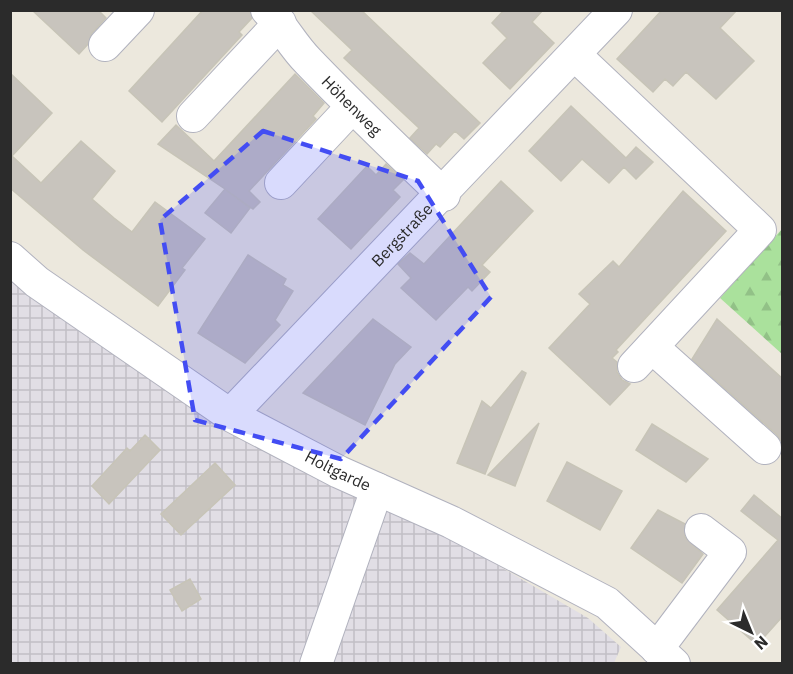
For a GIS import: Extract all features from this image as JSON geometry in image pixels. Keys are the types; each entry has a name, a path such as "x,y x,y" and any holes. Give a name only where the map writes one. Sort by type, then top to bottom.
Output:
{"street":[{"path":"105,45 138,10"},
{"name":"Bergstraße","path":"231,415 444,195 616,10"},
{"path":"193,116 274,17"},
{"name":"Höhenweg","path":"274,17 296,49 352,107 444,195"},
{"path":"575,55 760,230 643,357 765,448"},
{"path":"281,183 352,107"},
{"name":"Holtgarde","path":"10,258 37,282 231,415 339,472 451,522 607,603 665,656"},
{"path":"316,663 377,489"},
{"path":"665,656 730,552 701,530"}],"highlighted area":[{"path":"263,131 418,181 491,297 341,459 195,420 160,220"}],"shaded area":[{"path":"10,280 588,618 621,647 614,663 11,663"}],"green space":[{"path":"782,229 782,354 720,298"}],"building":[{"path":"32,10 98,10 106,18 92,33 88,44 79,54"},
{"path":"203,10 250,10 252,18 239,32 242,35 162,122 129,91"},
{"path":"310,10 361,10 480,123 464,139 455,131 440,147 436,144 427,154 410,138 419,128 344,58 352,50"},
{"path":"504,10 543,10 532,22 554,43 510,89 483,63 507,38 492,23"},
{"path":"662,10 737,10 720,28 754,61 716,99 686,72 673,86 665,79 653,92 617,59"},
{"path":"10,73 52,113 12,156 41,183 81,141 115,171 92,199 114,218 132,232 155,202 205,239 182,268 185,270 158,306 83,250 10,188"},
{"path":"295,74 324,103 313,116 316,119 249,191 260,202 253,209 226,190 250,208 231,233 205,213 225,189 158,144 176,125 214,161"},
{"path":"571,106 626,158 636,147 653,162 636,179 624,167 609,183 582,159 561,181 529,151"},
{"path":"386,164 403,180 393,190 400,197 351,249 318,219 367,166 376,175"},
{"path":"501,181 533,211 482,265 490,272 472,291 468,287 436,320 401,288 411,278 398,264 410,253 424,264"},
{"path":"683,191 726,231 616,350 618,352 612,358 617,362 617,372 622,380 630,384 610,405 549,348 590,304 579,294 613,261 619,267"},
{"path":"248,255 286,279 283,285 293,291 275,320 280,325 245,363 198,333"},
{"path":"373,319 411,347 395,364 365,425 303,393"},
{"path":"717,319 783,379 783,444 777,435 692,359"},
{"path":"522,371 526,373 485,474 457,463 482,401 491,408"},
{"path":"539,423 515,486 488,475"},
{"path":"652,424 708,459 686,482 636,450"},
{"path":"145,435 160,450 109,504 92,486 127,448 130,451"},
{"path":"567,462 622,491 600,530 547,501"},
{"path":"215,463 235,485 181,535 161,514"},
{"path":"754,495 783,519 783,616 757,645 717,610 778,540 741,511"},
{"path":"658,510 685,524 685,537 703,554 682,583 631,548"},
{"path":"190,579 201,599 182,611 170,590"}]}
